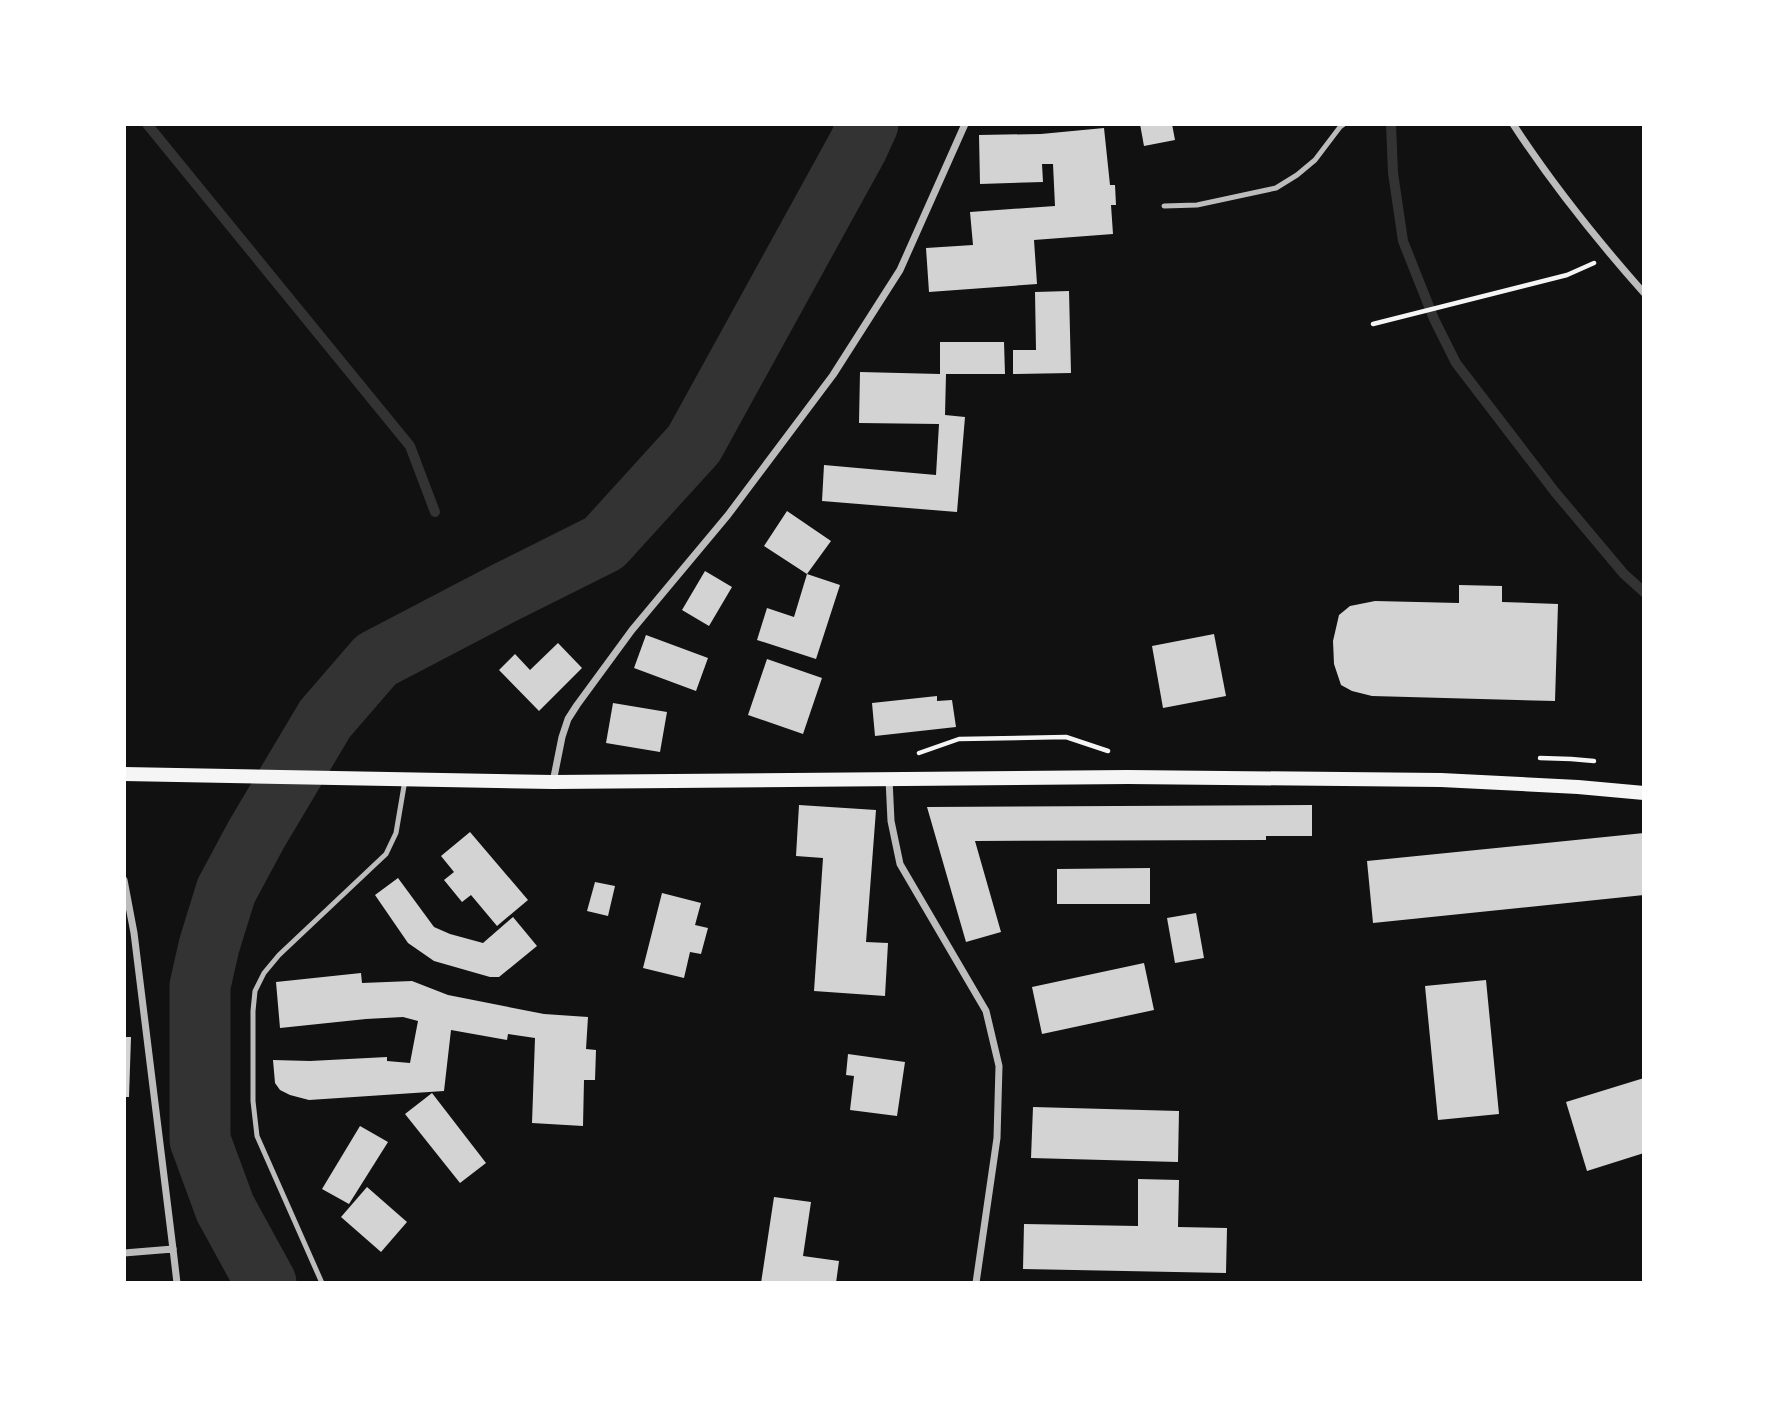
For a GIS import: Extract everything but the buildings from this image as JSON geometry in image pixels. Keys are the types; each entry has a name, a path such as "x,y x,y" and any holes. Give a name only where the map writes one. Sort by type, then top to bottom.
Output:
{"main road":[{"path":"124,774 553,782 1128,777 1441,780 1644,793"}],"street":[{"path":"553,782 562,737 568,719 577,705 632,630 728,515 834,375 900,270 965,124"},
{"path":"1513,124 1535,158 1611,256 1644,293"},
{"path":"889,779 891,821 901,864 986,1011 999,1066 997,1138 976,1283"},
{"path":"124,880 134,933 177,1283"},
{"path":"124,1253 173,1249"}],"lane":[{"path":"1164,206 1197,205 1276,188 1315,160 1344,124"},
{"path":"322,1283 257,1136 253,1101 255,991 264,973 279,955 386,854 396,833 405,780"}],"path":[{"path":"1373,324 1567,275 1611,256"}],"waterway":[{"path":"147,124 410,446 435,512"},
{"path":"266,1283 225,1208 200,1140 200,986 226,891 325,719 376,660 604,543 694,444 868,124"},
{"path":"1391,124 1393,173 1403,241 1434,319 1456,363 1555,492 1624,574 1644,592"}]}
